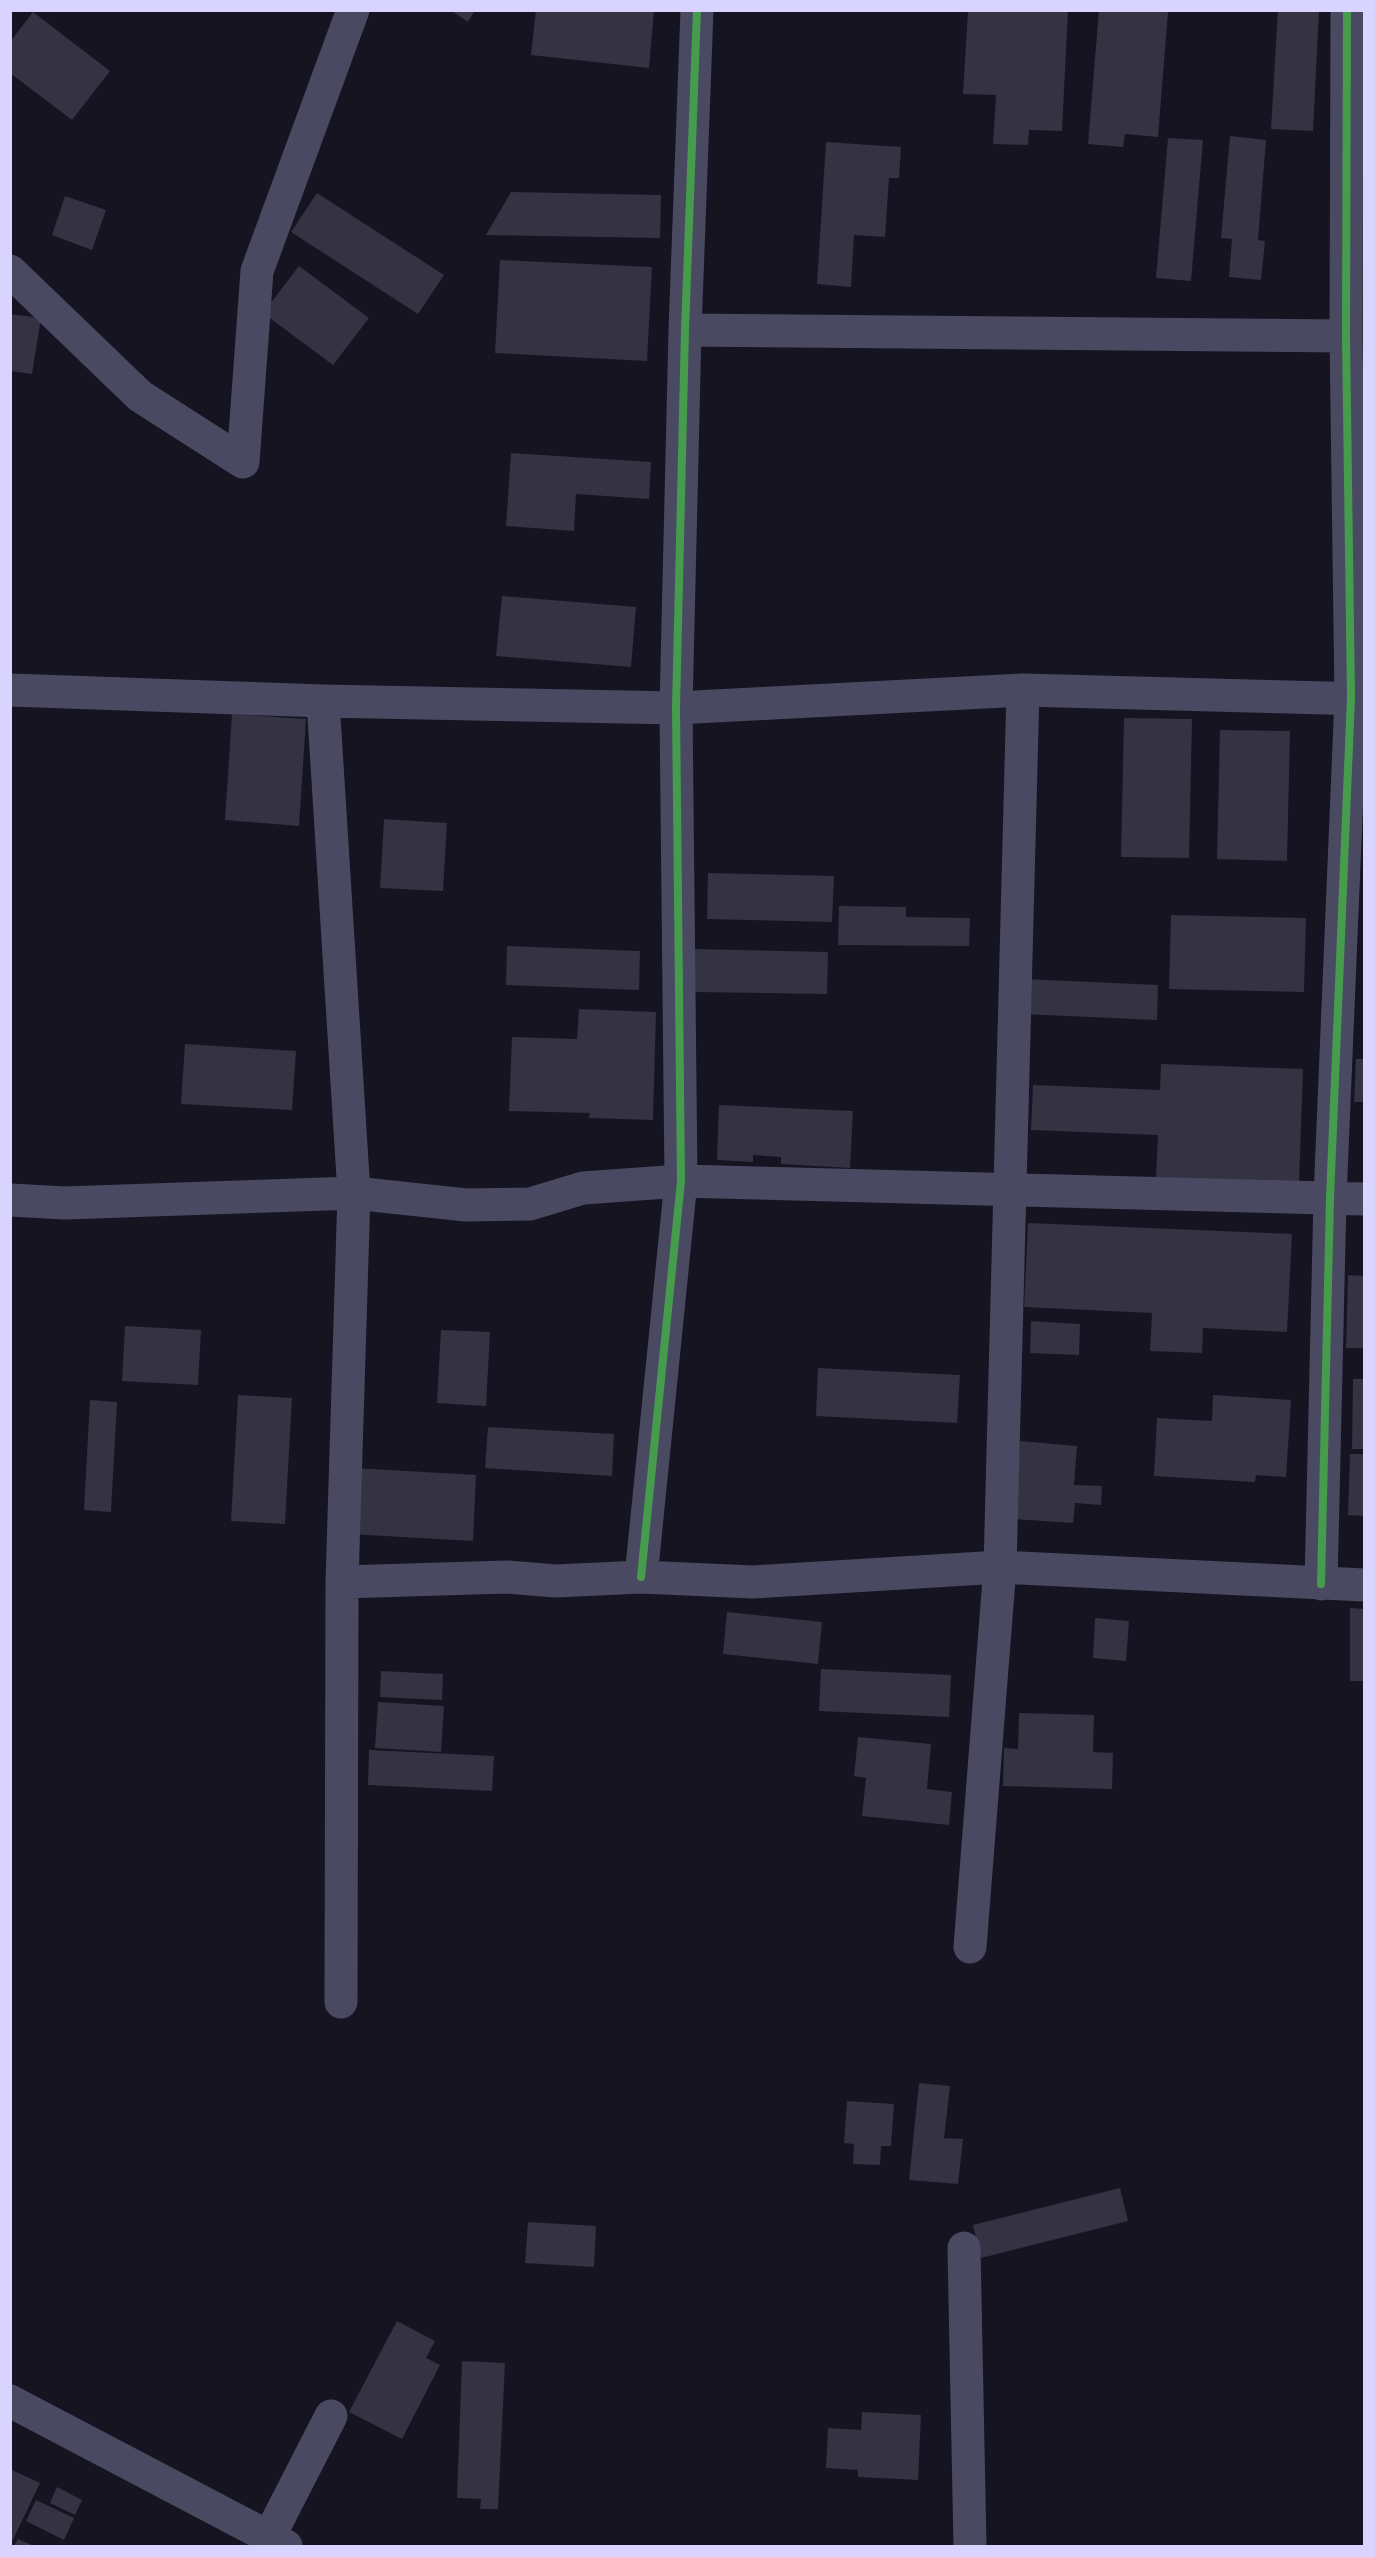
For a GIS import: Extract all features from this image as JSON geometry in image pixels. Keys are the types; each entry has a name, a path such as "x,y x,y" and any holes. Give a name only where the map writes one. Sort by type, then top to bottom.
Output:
{"street":[{"path":"10,271 140,396 243,462 257,271 353,10"},
{"path":"641,1577 681,1181 676,708 685,330 697,10"},
{"path":"1321,1584 1330,1198 1358,698 1346,336 1347,10"},
{"path":"685,330 1346,336"},
{"path":"10,690 323,701 676,708 1023,690 1358,698"},
{"path":"969,1947 1000,1567 1023,690"},
{"path":"323,701 354,1193 342,1582 341,2002"},
{"path":"10,1200 65,1203 354,1193 466,1205 530,1204 583,1188 681,1181 1365,1199"},
{"path":"342,1582 507,1577 556,1581 641,1577 753,1582 1000,1567 1365,1585"},
{"path":"964,2248 970,2547"},
{"path":"10,2401 277,2542 331,2416"}],"building":[{"path":"450,10 475,10 468,22"},
{"path":"536,10 654,10 649,68 531,55"},
{"path":"968,10 1068,10 1062,131 1029,130 1028,145 993,144 996,95 963,94"},
{"path":"1099,10 1168,12 1158,137 1125,134 1123,147 1088,144"},
{"path":"1278,10 1319,10 1313,131 1271,129"},
{"path":"33,12 110,71 72,120 10,73 10,42"},
{"path":"1230,136 1266,140 1258,240 1265,241 1261,280 1229,277 1232,239 1221,238"},
{"path":"1168,138 1203,140 1191,281 1156,278"},
{"path":"826,142 901,147 899,178 889,178 885,237 854,235 851,287 817,284"},
{"path":"511,192 661,195 660,238 486,235"},
{"path":"317,193 444,275 418,314 291,232"},
{"path":"65,196 106,210 92,250 52,235"},
{"path":"500,260 652,267 647,361 495,353"},
{"path":"299,266 369,318 333,365 263,313"},
{"path":"10,314 41,318 32,374 10,371"},
{"path":"511,453 651,462 649,499 576,494 574,531 506,526"},
{"path":"502,596 636,607 631,667 496,656"},
{"path":"232,714 306,719 299,826 225,820"},
{"path":"1124,718 1192,719 1189,858 1121,857"},
{"path":"1220,730 1290,731 1287,861 1217,859"},
{"path":"384,819 447,823 443,891 380,888"},
{"path":"708,873 834,876 832,922 707,919"},
{"path":"839,906 906,907 906,917 970,918 969,946 838,945"},
{"path":"1171,915 1306,918 1304,992 1169,989"},
{"path":"507,946 640,951 639,990 506,985"},
{"path":"695,949 828,952 827,994 695,992"},
{"path":"1024,979 1158,985 1157,1020 1023,1014"},
{"path":"579,1009 656,1012 653,1120 589,1118 590,1113 509,1111 512,1037 577,1039"},
{"path":"185,1044 296,1051 292,1110 181,1104"},
{"path":"1356,1059 1364,1059 1364,1102 1354,1102"},
{"path":"1161,1064 1303,1069 1299,1183 1156,1178 1158,1135 1031,1130 1033,1085 1160,1090"},
{"path":"719,1105 853,1111 850,1168 781,1164 781,1157 753,1155 753,1162 717,1160"},
{"path":"1028,1223 1292,1234 1287,1332 1203,1328 1202,1353 1150,1351 1152,1313 1024,1307"},
{"path":"1348,1275 1364,1276 1364,1348 1346,1348"},
{"path":"1031,1321 1080,1324 1079,1355 1030,1353"},
{"path":"125,1326 201,1330 198,1385 122,1381"},
{"path":"441,1330 490,1332 486,1406 437,1403"},
{"path":"818,1368 960,1375 957,1423 816,1416"},
{"path":"1353,1379 1364,1379 1364,1449 1352,1449"},
{"path":"238,1395 292,1398 285,1524 231,1521"},
{"path":"1213,1395 1291,1400 1286,1477 1256,1475 1255,1482 1154,1476 1157,1418 1212,1421"},
{"path":"90,1400 117,1402 111,1512 84,1510"},
{"path":"488,1427 614,1434 612,1476 485,1468"},
{"path":"1020,1441 1077,1446 1074,1485 1102,1486 1101,1505 1075,1503 1073,1523 1014,1519"},
{"path":"1350,1454 1364,1454 1364,1516 1348,1515"},
{"path":"354,1468 476,1475 473,1541 350,1534"},
{"path":"1350,1608 1364,1609 1364,1681 1350,1681"},
{"path":"727,1612 822,1622 818,1664 723,1654"},
{"path":"1095,1618 1129,1621 1126,1661 1093,1658"},
{"path":"821,1669 951,1675 949,1717 819,1711"},
{"path":"381,1671 443,1674 442,1700 380,1697"},
{"path":"378,1702 444,1706 441,1752 375,1748"},
{"path":"1019,1713 1094,1715 1093,1752 1113,1753 1112,1789 1003,1786 1004,1748 1018,1749"},
{"path":"858,1737 931,1744 927,1789 952,1792 949,1825 862,1816 866,1778 854,1776"},
{"path":"369,1750 494,1756 492,1791 368,1785"},
{"path":"919,2083 950,2086 944,2138 963,2139 958,2184 909,2180"},
{"path":"847,2101 894,2104 891,2146 881,2146 880,2165 853,2164 854,2144 844,2143"},
{"path":"1120,2188 1128,2221 981,2258 973,2225"},
{"path":"528,2222 596,2226 594,2267 525,2263"},
{"path":"397,2321 435,2341 426,2358 440,2365 402,2439 349,2412"},
{"path":"462,2361 505,2363 498,2509 480,2509 481,2499 457,2498"},
{"path":"862,2412 921,2415 918,2480 858,2477 858,2470 826,2468 828,2428 861,2430"},
{"path":"10,2469 40,2483 10,2546"},
{"path":"57,2487 82,2500 75,2515 50,2503"},
{"path":"36,2500 74,2518 64,2540 26,2521"},
{"path":"18,2539 34,2546 14,2546"}],"cycle path":[{"path":"641,1577 681,1181 676,708 685,330 697,10"},
{"path":"1321,1584 1330,1198 1351,698 1346,336 1347,10"}]}
